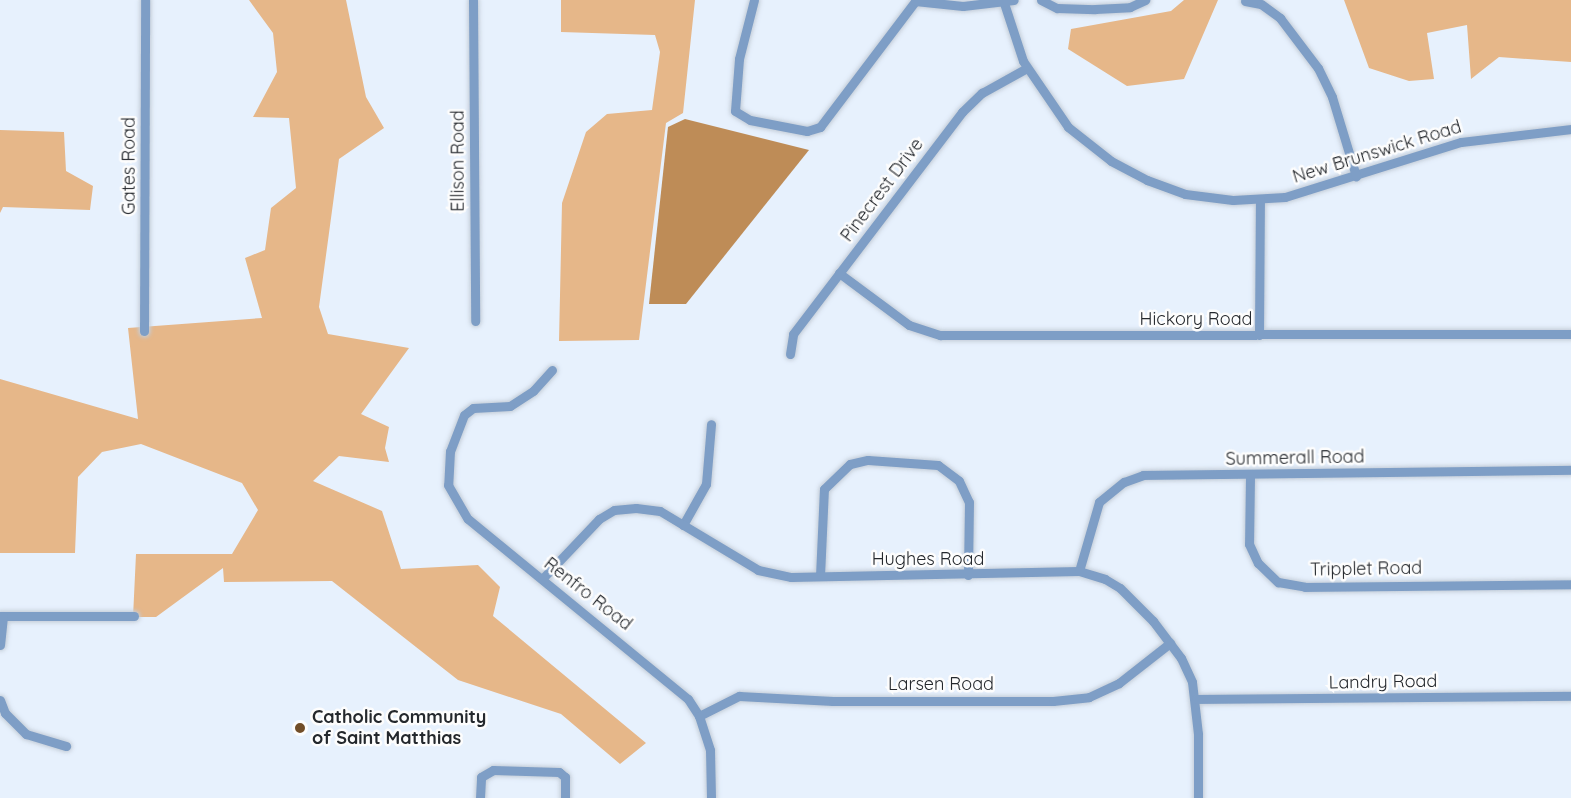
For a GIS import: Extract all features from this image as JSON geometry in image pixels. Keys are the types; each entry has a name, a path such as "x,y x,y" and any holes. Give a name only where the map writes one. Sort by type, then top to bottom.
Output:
{"street":[{"name":"Gates Road","path":"144,331 145,0"},
{"name":"Ellison Road","path":"473,0 475,321"},
{"path":"754,0 740,59 735,111 750,120 807,131 820,127 916,1 963,6 1014,0"},
{"path":"1041,0 1057,8 1096,5 1130,7 1145,0"},
{"name":"New Brunswick Road","path":"1003,1 1027,68 1068,127 1111,161 1147,180 1185,194 1260,199 1285,197 1470,141 1571,129"},
{"path":"1245,1 1261,4 1280,18 1312,58 1332,97 1356,176"},
{"name":"Pinecrest Drive","path":"790,354 793,334 962,112 982,93 1027,68"},
{"path":"1259,335 1260,199"},
{"name":"Hickory Road","path":"839,273 909,325 940,335 1571,334"},
{"name":"Renfro Road","path":"552,370 533,391 510,406 473,408 461,419 446,469 456,503 468,519 667,678 699,716 710,750 711,798"},
{"path":"683,525 706,484 711,424"},
{"path":"820,576 824,489 850,464 868,460 938,465 959,481 969,502 968,575"},
{"name":"Summerall Road","path":"1079,571 1095,509 1124,482 1143,475 1250,476 1571,470"},
{"name":"Tripplet Road","path":"1250,476 1249,544 1258,563 1278,582 1305,587 1571,584"},
{"name":"Hughes Road","path":"542,579 575,541 599,519 614,510 648,508 683,525 729,555 768,574 968,575 1079,571 1120,588 1170,644 1192,682 1196,699 1198,798"},
{"path":"0,645 2,616 134,616"},
{"name":"Larsen Road","path":"699,716 739,696 833,702 1053,701 1089,697 1119,683 1170,644"},
{"name":"Landry Road","path":"1196,699 1571,696"},
{"path":"0,700 5,713 26,734 51,744 66,746"},
{"path":"480,798 481,777 493,770 559,772 565,777 565,798"}],"shaded area":[{"path":"249,0 346,0 366,97 384,128 339,159 319,307 328,334 409,348 361,414 389,427 385,448 389,462 339,456 313,481 382,511 401,569 478,565 500,587 493,616 646,743 620,764 561,714 458,680 332,581 224,582 223,568 156,617 133,617 136,554 232,554 258,510 242,483 141,444 102,452 78,477 75,553 0,553 0,379 138,419 128,328 262,318 245,258 265,250 271,208 296,188 289,118 253,117 277,72 273,33"},
{"path":"561,0 695,0 683,113 666,123 639,340 559,341 562,203 586,132 607,114 652,110 660,52 655,35 561,32"},
{"path":"1184,0 1218,0 1184,79 1127,86 1068,49 1071,29 1171,11"},
{"path":"1344,0 1571,0 1571,62 1499,57 1471,79 1467,25 1427,33 1434,79 1409,81 1369,68"},
{"path":"685,119 809,150 686,304 649,304 668,127"},
{"path":"0,130 64,132 66,171 93,186 90,210 3,207 0,213"}],"place":[{"name":"Catholic Community of Saint Matthias","path":"300,728"}]}
